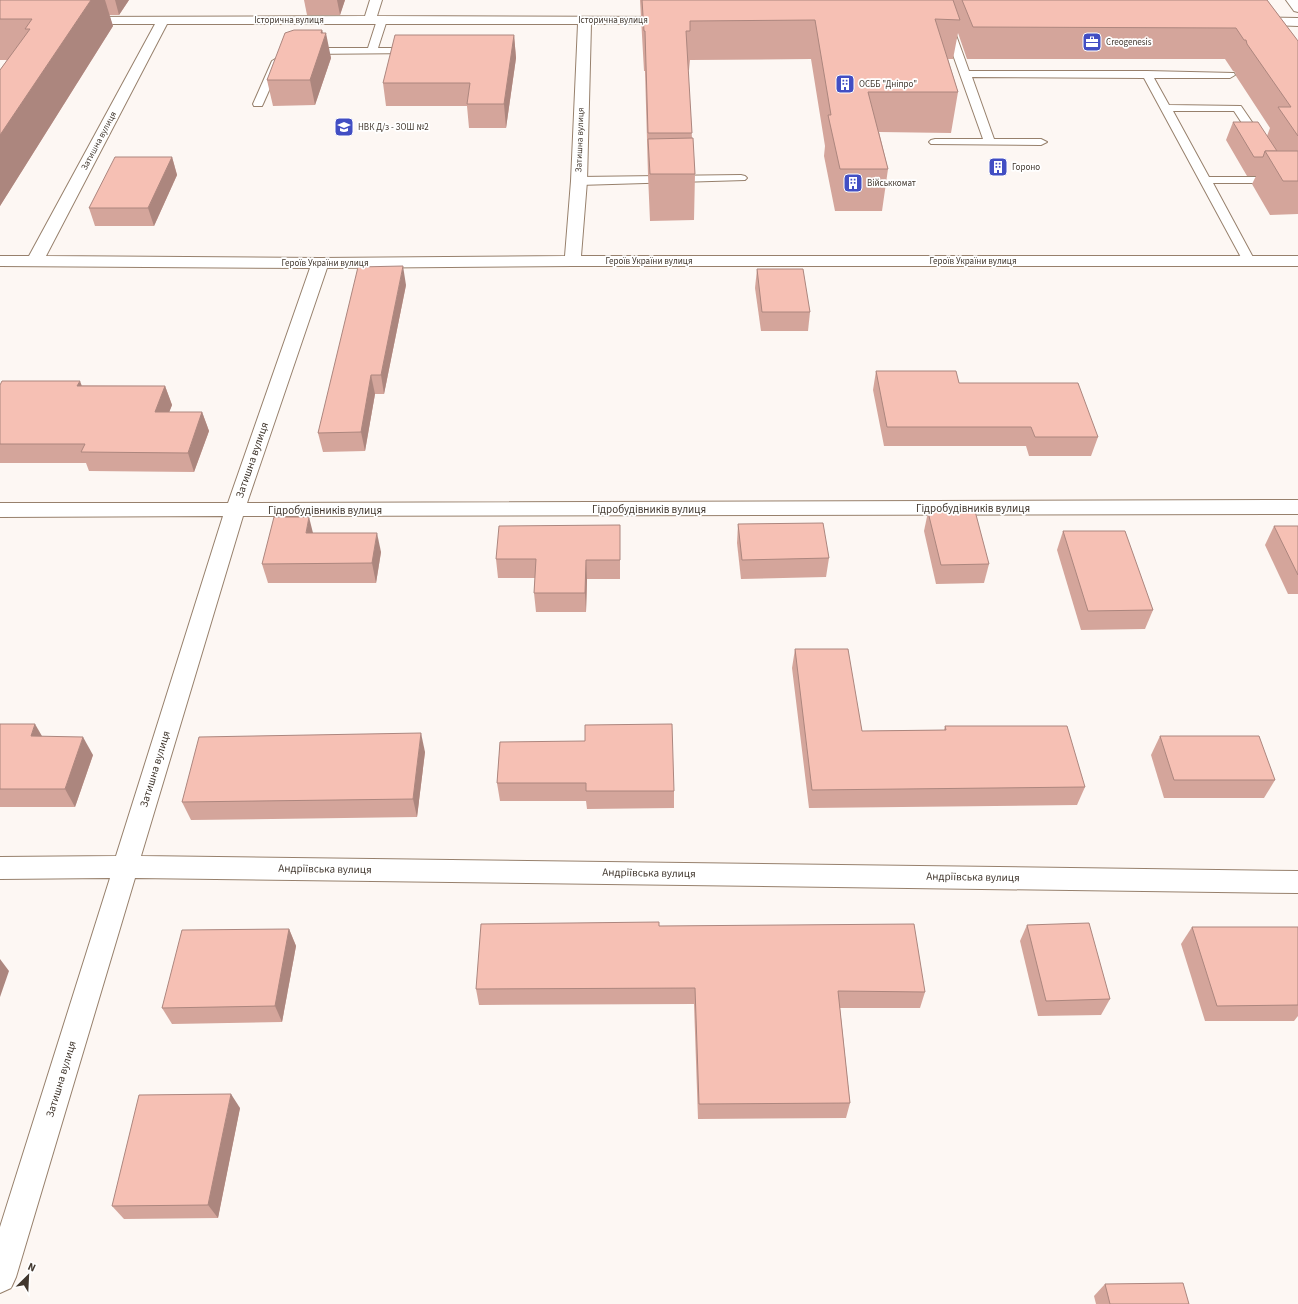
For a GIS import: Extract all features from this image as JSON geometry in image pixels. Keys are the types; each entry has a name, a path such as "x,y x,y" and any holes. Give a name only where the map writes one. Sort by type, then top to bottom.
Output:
{"street":[{"path":"376,0 376,20"},
{"path":"1292,0 1298,8"},
{"name":"Історична вулиця","path":"70,20 687,20"},
{"name":"Затишна вулиця","path":"35,261 163,20"},
{"name":"Затишна вулиця","path":"573,261 579,181 585,20"},
{"path":"942,20 961,20"},
{"path":"1243,21 1298,22"},
{"name":"Героїв України вулиця","path":"0,261 320,263 573,261 1298,261"},
{"name":"Затишна вулиця","path":"0,1277 235,510 320,263"},
{"name":"Гідробудівників вулиця","path":"0,510 1298,507"},
{"name":"Андріївська вулиця","path":"0,868 125,867 1298,882"}],"lane":[{"path":"372,50 376,20"},
{"path":"942,20 966,74 990,142"},
{"path":"258,104 277,61 290,53 372,50 425,51"},
{"path":"966,74 1230,75"},
{"path":"1146,74 1249,261"},
{"path":"1165,108 1237,108 1263,147"},
{"path":"935,142 1041,142"},
{"path":"1276,167 1285,180"},
{"path":"579,181 741,178"},
{"path":"1204,180 1298,180"}],"building":[{"path":"0,0 91,0 0,135 0,70 30,29 25,29 32,19 0,19"},
{"path":"642,0 953,0 960,20 935,19 958,92 868,92 888,169 840,169 828,115 831,115 815,20 690,21 690,31 686,31 692,133 648,133 645,31"},
{"path":"962,0 1267,0 1298,41 1298,136 1278,107 1291,107 1247,44 1246,40 1244,40 1236,28 973,27"},
{"path":"294,30 322,30 321,33 326,33 310,80 267,80 285,33"},
{"path":"395,35 514,35 504,104 467,104 470,83 383,83"},
{"path":"1233,122 1258,122 1277,151 1265,151 1263,157 1254,157"},
{"path":"693,138 695,174 650,174 648,139"},
{"path":"1265,151 1298,151 1298,181 1283,181"},
{"path":"115,157 172,157 148,208 89,208"},
{"path":"403,266 381,375 371,375 361,432 318,433 358,267"},
{"path":"757,269 803,269 810,312 762,312"},
{"path":"876,371 956,371 959,383 1078,383 1098,437 1035,437 1031,427 887,427"},
{"path":"2,381 80,381 77,386 165,386 155,412 202,412 188,453 81,452 85,444 0,444 0,385"},
{"path":"975,511 989,564 941,565 928,512"},
{"path":"274,517 309,517 306,533 377,533 372,563 262,564"},
{"path":"823,523 829,558 742,560 738,524"},
{"path":"620,525 620,560 586,560 585,593 534,593 536,559 496,559 499,526"},
{"path":"1274,526 1298,526 1298,575"},
{"path":"1063,531 1125,531 1153,610 1088,611"},
{"path":"795,649 848,649 862,731 946,730 945,726 1067,726 1085,787 812,790"},
{"path":"0,724 35,724 31,736 83,737 65,789 0,789"},
{"path":"672,724 674,791 586,791 586,783 497,783 500,742 585,741 585,725"},
{"path":"421,733 413,799 182,802 199,737"},
{"path":"1160,736 1259,736 1275,780 1174,780"},
{"path":"659,922 659,926 914,924 925,992 838,991 850,1103 699,1104 695,988 476,989 481,924"},
{"path":"1089,923 1110,999 1046,1001 1027,925"},
{"path":"1192,927 1298,927 1298,1005 1217,1006"},
{"path":"289,929 275,1006 162,1008 182,930"},
{"path":"231,1094 208,1205 112,1206 139,1095"},
{"path":"1183,1283 1189,1304 1110,1304 1105,1284"}],"place":[{"name":"Creogenesis","path":"1092,42"},
{"name":"ОСББ \"Днiпро\"","path":"845,84"},
{"name":"НВК Д/з - ЗОШ №2","path":"344,127"},
{"name":"Гороно","path":"998,167"},
{"name":"Військкомат","path":"853,183"}]}
